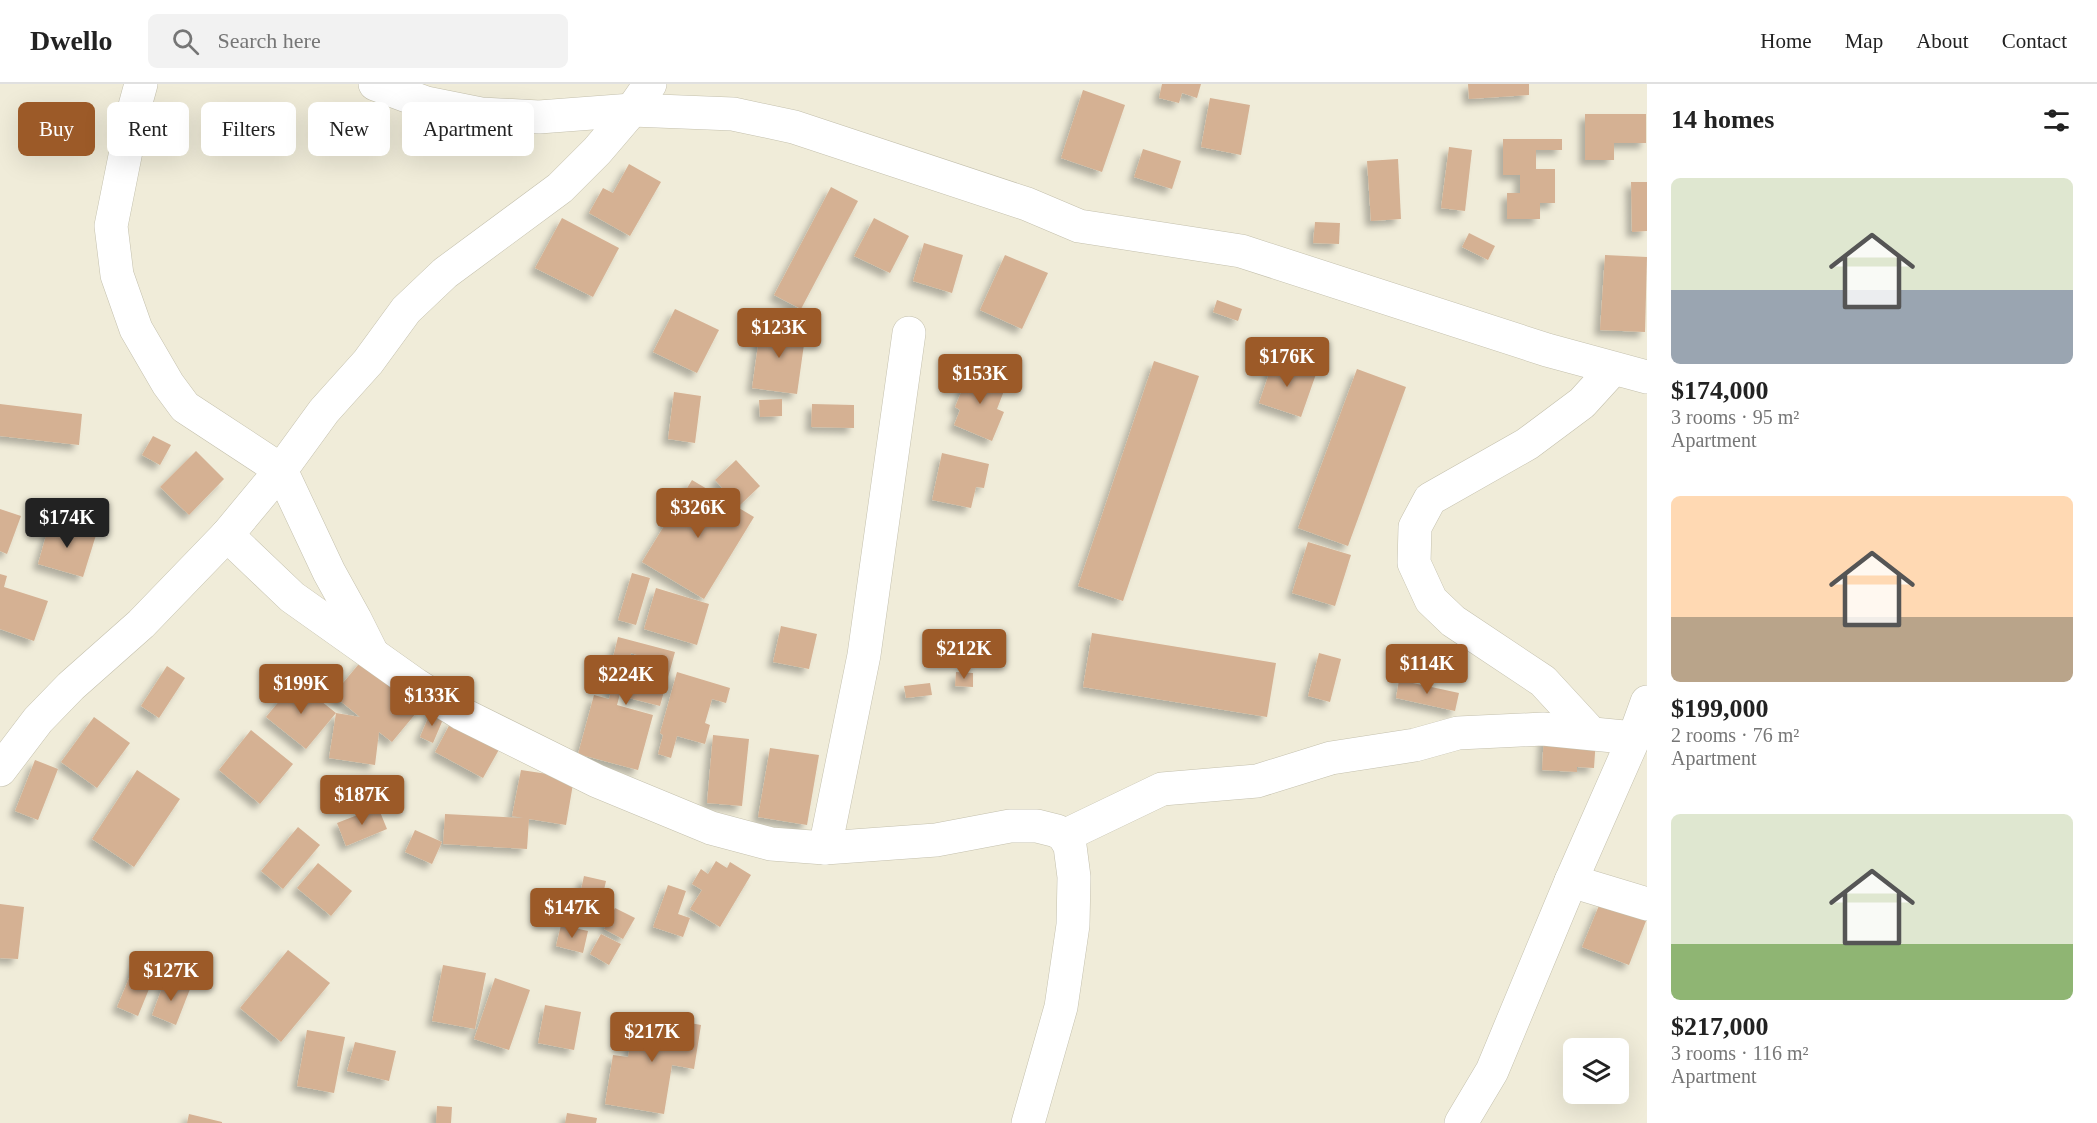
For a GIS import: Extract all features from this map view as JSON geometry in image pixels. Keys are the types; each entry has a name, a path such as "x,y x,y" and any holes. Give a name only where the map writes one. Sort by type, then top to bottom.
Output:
{"street":[{"path":"141,84 111,226 117,275 136,329 185,408 281,470 329,572 356,619 373,656"},
{"path":"375,84 426,103 482,114 539,117 641,97 794,127 1027,204 1079,226 1241,251 1546,350 1647,377"},
{"path":"0,770 38,720 71,686 141,624 227,535 281,470 324,411 368,362 406,310 445,273 560,188 597,151 641,97"},
{"path":"825,848 864,655 909,333"},
{"path":"1591,732 1543,681 1453,621 1431,600 1414,563 1415,527 1430,499 1527,444 1582,403 1613,369"},
{"path":"227,535 292,597 373,656 462,714 597,781 711,828 771,844 825,848 936,840 1010,826 1037,826 1057,831 1064,836 1071,846 1073,861 1073,925 1061,1007 1028,1123"},
{"path":"1461,1123 1492,1071 1571,881 1634,738 1647,702"},
{"path":"1064,836 1162,789 1257,781 1331,758 1415,745 1458,733 1543,729 1634,738"},
{"path":"1571,881 1647,904"}],"building":[{"path":"1162,84 1201,84 1197,98 1182,93 1179,103 1159,98"},
{"path":"1468,84 1529,84 1529,95 1469,99"},
{"path":"1083,90 1125,105 1102,172 1061,158"},
{"path":"1210,98 1250,105 1241,155 1201,147"},
{"path":"1585,114 1646,114 1646,143 1614,143 1614,160 1585,160"},
{"path":"1503,139 1562,139 1562,150 1536,150 1536,169 1555,169 1555,203 1540,203 1540,219 1507,219 1507,193 1520,193 1520,175 1503,175"},
{"path":"1449,147 1472,150 1465,211 1441,208"},
{"path":"1143,149 1181,161 1172,189 1134,177"},
{"path":"1398,159 1401,219 1371,221 1367,161"},
{"path":"629,164 661,182 630,236 589,213 603,188 613,193"},
{"path":"1631,182 1647,182 1647,231 1632,232"},
{"path":"831,187 858,201 801,309 774,295"},
{"path":"562,218 619,248 593,297 535,268"},
{"path":"874,218 909,236 890,273 854,256"},
{"path":"1315,222 1340,223 1339,244 1313,243"},
{"path":"1469,233 1495,246 1488,260 1462,247"},
{"path":"924,243 963,255 952,293 913,281"},
{"path":"1005,255 1048,273 1022,329 980,310"},
{"path":"1605,255 1647,257 1645,332 1600,330"},
{"path":"1217,300 1242,309 1238,321 1213,312"},
{"path":"675,309 719,330 697,373 653,352"},
{"path":"761,324 806,330 797,394 752,388"},
{"path":"1274,359 1316,374 1301,417 1259,403"},
{"path":"1154,361 1199,376 1123,601 1078,586"},
{"path":"971,368 1007,383 997,409 1004,412 992,441 954,425 960,410 955,407"},
{"path":"1357,369 1406,387 1348,546 1298,528"},
{"path":"674,392 701,396 695,443 668,439"},
{"path":"782,399 782,416 760,417 759,400"},
{"path":"0,404 82,414 79,445 0,436"},
{"path":"812,404 854,405 854,428 811,427"},
{"path":"153,436 171,445 160,465 142,455"},
{"path":"196,451 224,479 189,515 160,487"},
{"path":"942,453 989,464 984,488 976,487 971,508 932,500"},
{"path":"736,460 760,486 739,506 715,480"},
{"path":"692,480 754,517 704,599 642,562"},
{"path":"0,509 21,516 7,554 0,551"},
{"path":"50,521 96,535 83,577 38,564"},
{"path":"1308,542 1351,555 1335,606 1292,593"},
{"path":"632,573 650,578 636,625 618,620"},
{"path":"0,574 7,576 4,587 48,601 34,641 0,629"},
{"path":"656,588 709,604 697,645 644,629"},
{"path":"781,626 817,634 809,669 773,662"},
{"path":"1092,633 1276,663 1267,717 1083,687"},
{"path":"618,637 675,652 660,706 629,698 640,656 631,653 617,705 653,715 638,770 578,754 594,695 609,699 612,687 606,686"},
{"path":"1319,653 1341,659 1330,702 1308,696"},
{"path":"363,659 421,707 392,742 379,732 375,765 329,758 336,713 360,717 333,695"},
{"path":"167,666 185,678 159,718 141,706"},
{"path":"677,672 730,688 726,703 712,699 705,723 710,725 705,744 677,736 671,758 658,754 663,735 660,733"},
{"path":"956,672 973,673 973,687 955,686"},
{"path":"1399,680 1459,693 1455,711 1396,698"},
{"path":"296,681 336,713 306,749 266,717"},
{"path":"930,683 932,695 906,698 904,686"},
{"path":"431,711 444,717 433,743 420,737"},
{"path":"94,717 130,743 97,788 61,762"},
{"path":"452,720 501,746 483,778 435,752"},
{"path":"251,730 293,764 260,804 219,770"},
{"path":"1544,734 1596,738 1594,768 1577,767 1577,772 1542,770"},
{"path":"713,735 749,739 742,806 707,803"},
{"path":"770,748 819,755 807,825 758,817"},
{"path":"35,760 58,769 38,820 15,811"},
{"path":"137,770 180,799 134,867 92,839"},
{"path":"521,770 574,778 566,825 529,819 527,849 443,844 445,814 523,818 512,816"},
{"path":"378,807 387,829 346,846 337,823"},
{"path":"298,827 320,845 283,889 261,871"},
{"path":"415,830 442,842 432,864 405,852"},
{"path":"716,861 727,868 730,862 751,875 720,927 690,909 702,890 692,884 701,869 708,874"},
{"path":"318,863 352,891 331,916 297,888"},
{"path":"584,876 606,881 600,908 578,903"},
{"path":"668,885 686,891 678,914 690,918 683,937 653,927"},
{"path":"1600,903 1646,921 1629,965 1582,947"},
{"path":"0,904 24,907 18,959 0,958"},
{"path":"615,908 635,918 623,939 604,929"},
{"path":"561,925 588,931 583,953 556,946"},
{"path":"601,934 621,944 609,965 590,954"},
{"path":"288,950 330,983 281,1042 240,1008"},
{"path":"137,959 158,967 138,1016 117,1007"},
{"path":"443,965 486,973 475,1029 432,1021"},
{"path":"495,978 530,990 509,1050 474,1039"},
{"path":"165,980 190,989 176,1025 152,1015"},
{"path":"545,1005 581,1012 574,1050 538,1043"},
{"path":"636,1013 701,1025 694,1069 672,1065 664,1114 605,1104 613,1055 628,1057"},
{"path":"307,1030 345,1037 334,1093 297,1086"},
{"path":"355,1042 396,1051 389,1081 347,1071"},
{"path":"437,1106 452,1107 451,1123 436,1123"},
{"path":"567,1113 597,1118 596,1123 565,1123"},
{"path":"189,1114 222,1122 222,1123 187,1123"}]}
